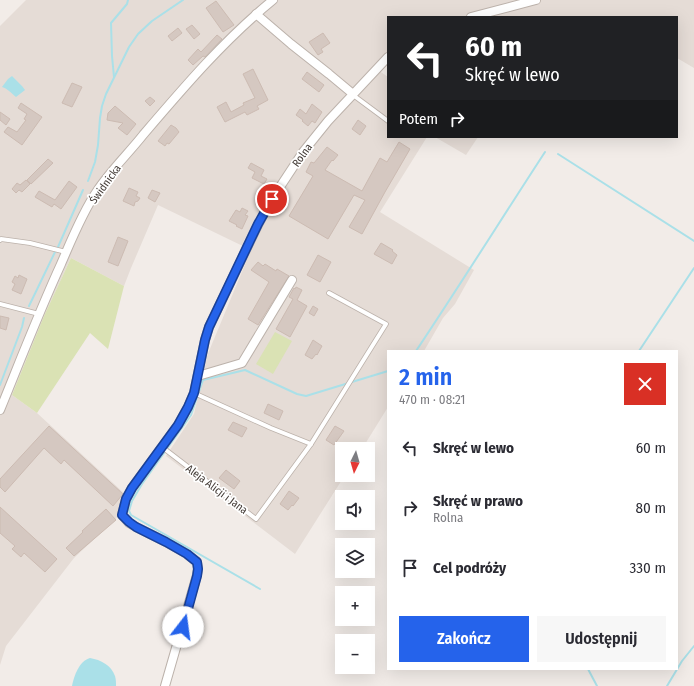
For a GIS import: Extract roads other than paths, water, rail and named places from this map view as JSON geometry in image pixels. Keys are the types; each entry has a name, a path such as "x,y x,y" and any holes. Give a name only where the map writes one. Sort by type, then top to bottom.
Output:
{"street":[{"name":"Świdnicka","path":"0,410 66,252 97,191 186,84 217,51 273,0"},
{"path":"475,16 536,0"},
{"path":"256,14 353,94"},
{"name":"Rolna","path":"165,686 197,576 197,562 187,554 129,522 122,515 126,499 188,407 194,393 209,327 258,224 272,199 303,152 328,121 387,58"},
{"path":"198,376 242,363 292,280"}],"lane":[{"path":"353,94 387,120"},
{"path":"0,240 30,243 66,252"},
{"name":"Aleja Alicji i Jana","path":"162,447 256,519 311,444 386,324 329,293"},
{"path":"0,304 39,314"},
{"path":"194,393 271,428 311,444"}],"water":[{"path":"12,76 25,90 16,97 2,87"},
{"path":"90,658 102,662 111,669 115,676 116,686 72,686 80,666 83,662"}],"waterway":[{"path":"114,77 111,23 127,4 128,0"},
{"path":"88,181 95,162 102,106 106,94 129,47 138,34 152,21 183,0"},
{"path":"417,350 545,152"},
{"path":"558,154 694,241"},
{"path":"58,247 83,190"},
{"path":"29,306 55,252"},
{"path":"640,350 694,268"},
{"path":"0,385 24,318"},
{"path":"260,589 131,515 129,511 132,501 142,484 191,415 203,380 245,370 297,394 306,396 387,371"},
{"path":"678,668 694,646"},
{"path":"589,670 597,686"},
{"path":"667,686 677,670"}]}
